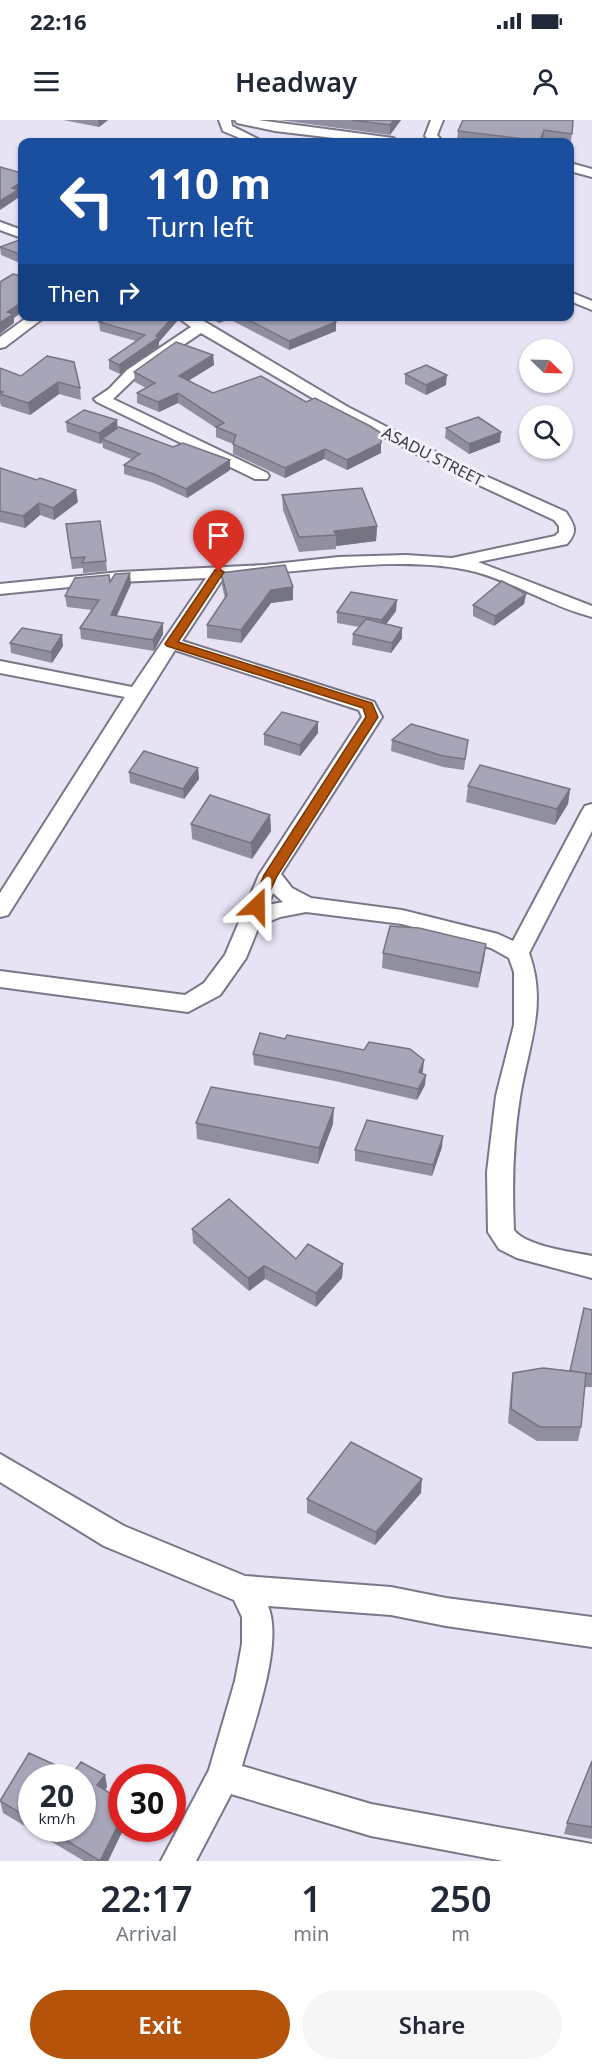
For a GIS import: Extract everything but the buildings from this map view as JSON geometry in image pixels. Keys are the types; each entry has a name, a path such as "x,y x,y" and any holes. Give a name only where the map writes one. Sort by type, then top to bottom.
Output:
{"street":[{"path":"225,120 227,128 249,138"},
{"path":"241,120 275,127 362,138"},
{"path":"434,138 437,120"},
{"path":"574,168 592,173"},
{"path":"2,229 18,233"},
{"path":"574,298 592,306"},
{"path":"0,344 32,321"},
{"name":"ASADU STREET","path":"192,321 352,415 455,468 560,516 567,526 567,533 561,540 446,562"},
{"path":"202,326 132,373 114,392 102,399 261,476"},
{"path":"0,589 120,577 265,570 381,559 446,562 481,568 592,612"},
{"path":"0,910 137,694 219,572"},
{"path":"0,608 21,587"},
{"path":"0,979 188,1004 212,989 235,958 270,875 372,717 368,706 171,644"},
{"path":"0,667 137,694"},
{"path":"518,953 592,811"},
{"path":"270,875 284,893 306,905"},
{"path":"251,921 276,910 306,905 402,917 498,942 518,953 525,972 525,1025 508,1096 499,1172 501,1232 508,1242 526,1251 592,1267"},
{"path":"0,1467 114,1536 245,1590 391,1601 446,1612 592,1632"},
{"path":"178,1861 223,1776 250,1681 257,1644 257,1616 245,1590"},
{"path":"223,1776 371,1820 592,1861"}],"route":[{"path":"219,572 171,644 368,706 372,717 270,875 257,906"}]}
